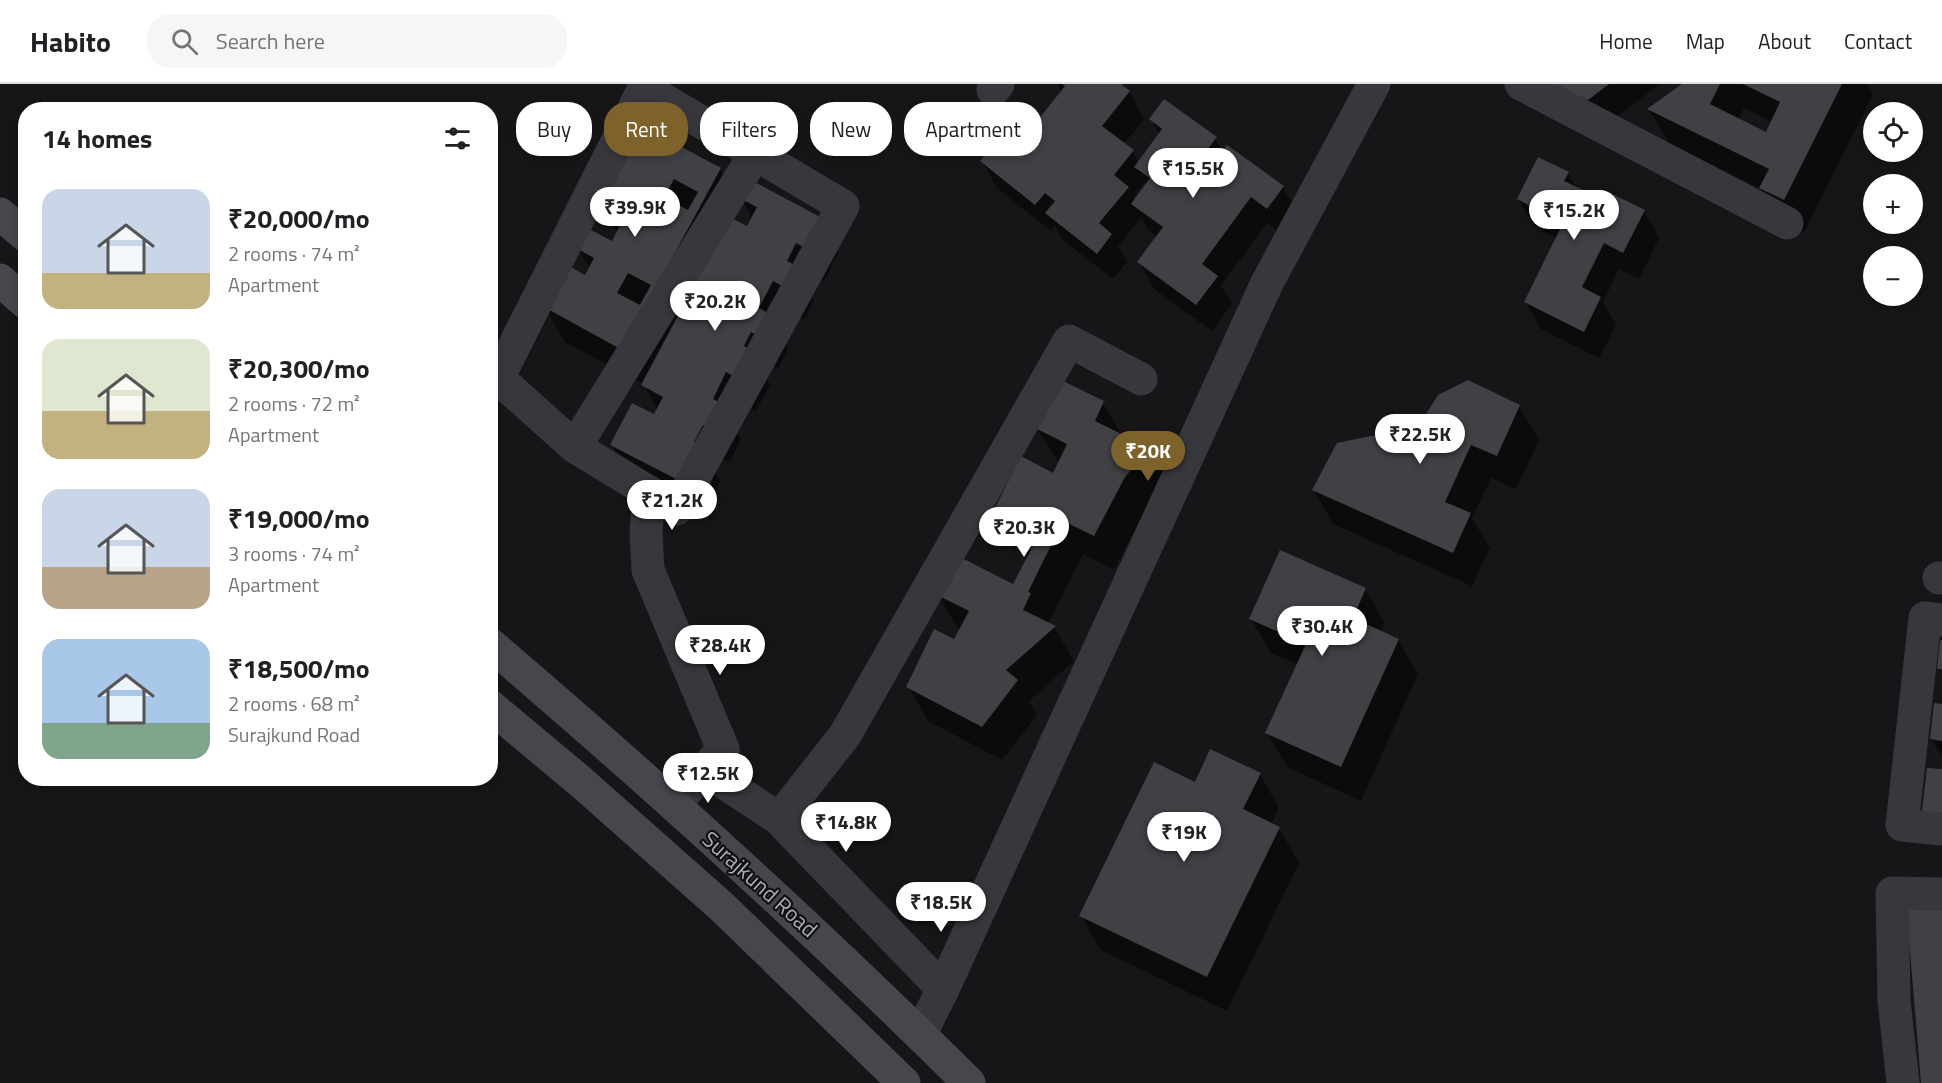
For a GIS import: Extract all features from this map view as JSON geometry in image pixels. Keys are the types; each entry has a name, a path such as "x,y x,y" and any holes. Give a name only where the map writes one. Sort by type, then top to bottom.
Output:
{"main road":[{"path":"0,214 18,230"},
{"path":"0,280 18,296"},
{"name":"Surajkund Road","path":"498,651 610,747 842,958 969,1083"},
{"name":"Surajkund Road","path":"498,713 581,782 722,907 904,1083"}],"street":[{"path":"1521,84 1787,223"},
{"path":"920,1035 943,990 1268,283 1365,87"},
{"path":"700,121 644,88 498,378 575,447 677,508 843,206 758,156"},
{"path":"575,447 754,156"},
{"path":"779,819 845,735 1069,340 1141,379"},
{"path":"649,492 646,533 648,570 723,749 674,805"},
{"path":"1942,620 1925,618 1902,825 1942,829"},
{"path":"705,770 779,819 943,990"},
{"path":"1903,1083 1894,1000 1892,893 1942,894"}],"building":[{"path":"1062,84 1121,84 1130,91 1102,126 1134,150 1114,175 1129,187 1099,223 1112,234 1097,254 1045,213 1055,201 1045,193 1035,205 980,161 984,156 1042,156 1042,115 1065,86"},
{"path":"1549,84 1609,84 1588,100"},
{"path":"1682,84 1720,84 1710,104 1766,132 1780,102 1743,84 1842,84 1784,200 1759,188 1769,169 1647,109"},
{"path":"1164,99 1217,137 1207,150 1218,157 1227,145 1284,186 1267,209 1251,197 1202,264 1218,276 1196,305 1137,262 1163,227 1131,204 1150,178 1134,167 1162,129 1149,119"},
{"path":"688,150 721,168 622,350 544,307 567,265 585,275 594,258 576,248 587,228 612,241 624,218 600,206 628,156 688,156","holes":["674,179 698,192 688,210 664,197","628,273 651,285 640,305 617,293"]},
{"path":"1538,157 1569,172 1564,181 1602,199 1606,191 1645,210 1623,253 1604,243 1582,287 1601,297 1584,332 1524,302 1563,223 1517,199"},
{"path":"749,179 820,217 805,248 796,243 787,261 795,265 784,287 773,281 759,308 770,314 758,336 751,332 744,346 751,350 737,378 726,372 713,399 723,404 710,429 703,425 694,442 701,445 682,482 610,445 632,403 654,414 663,397 641,385 682,308 702,318 711,301 691,290 729,217 747,226 757,207 739,198"},
{"path":"1059,379 1104,401 1095,421 1150,448 1125,477 1094,536 1063,521 1028,592 1031,593 1023,610 1056,626 1006,670 1018,680 982,727 906,687 934,629 954,639 969,611 937,595 956,555 1013,584 1038,536 992,514 1021,456 1053,473 1067,444 1035,428"},
{"path":"1468,380 1520,405 1497,456 1471,445 1445,502 1471,513 1453,553 1312,490 1337,443 1376,435 1409,441 1438,395"},
{"path":"1280,550 1366,588 1353,618 1399,639 1341,767 1265,733 1306,644 1249,619"},
{"path":"1940,640 1942,640 1942,669 1937,669"},
{"path":"1934,703 1942,704 1942,741 1930,739"},
{"path":"1210,749 1261,773 1243,809 1280,827 1207,977 1079,916 1154,762 1195,782"},
{"path":"1927,768 1942,769 1942,815 1922,811"},
{"path":"1906,903 1942,906 1942,1083 1921,1083"}]}
